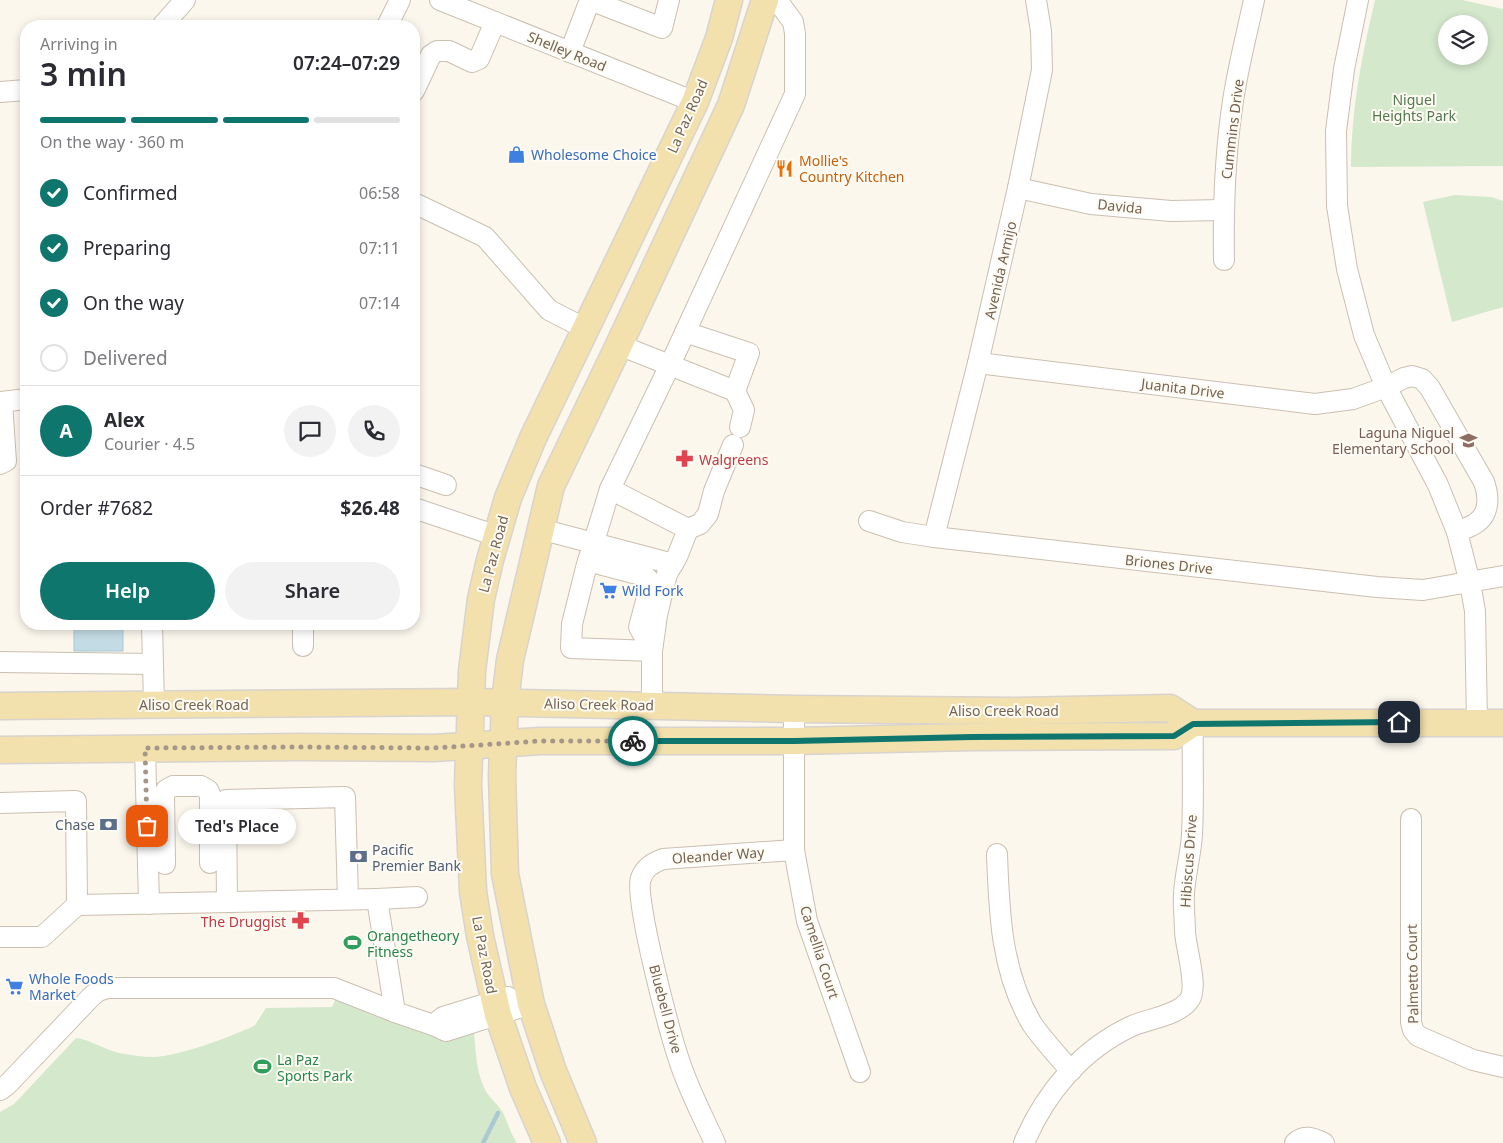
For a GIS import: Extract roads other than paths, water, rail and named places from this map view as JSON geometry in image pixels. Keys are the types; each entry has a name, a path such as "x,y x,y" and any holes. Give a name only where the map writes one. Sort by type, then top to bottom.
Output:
{"main road":[{"name":"La Paz Road","path":"548,1143 524,1088 496,1008 480,936 473,891 468,785 470,702 472,664 481,599 508,498 533,438 695,102 719,38 730,0"},
{"path":"668,238 666,209 700,129 702,113 695,102 710,92 718,82 743,10 754,0"},
{"path":"582,1143 553,1071 529,997 505,874 502,775 510,660 551,486 731,105 764,0"},
{"path":"619,345 616,333 615,311 645,243 641,214"},
{"path":"551,486 547,460 589,366 590,350 586,329"},
{"name":"Aliso Creek Road","path":"0,706 506,702 794,709 1015,710 1170,708 1193,724"},
{"name":"Aliso Creek Road","path":"0,750 299,747 434,748 540,741 794,741 972,737 1174,736 1193,724 1503,722"}],"street":[{"path":"167,20 185,0"},
{"path":"390,20 400,0"},
{"name":"Shelley Road","path":"440,0 695,102"},
{"path":"570,52 590,0 629,7 662,28 670,0"},
{"path":"652,651 570,648 572,624 610,489 670,365 795,94 795,33 793,22 777,0"},
{"name":"Avenida Armijo","path":"934,537 978,363 1018,188 1042,70 1041,31 1036,0"},
{"name":"Cummins Drive","path":"1224,260 1223,210 1233,100 1254,0"},
{"path":"1358,0 1344,69 1336,130 1337,206 1347,269 1362,325 1386,387 1438,484 1457,532 1476,611 1478,722"},
{"path":"420,78 431,55 436,51 449,51 472,62 479,60 495,22"},
{"path":"0,92 20,90"},
{"name":"Davida","path":"1018,188 1091,204 1171,211 1223,210"},
{"path":"420,208 485,237 549,310 586,329"},
{"path":"685,332 748,353 735,391"},
{"path":"619,345 735,391 744,410 736,436 714,491 708,514 700,524 688,529 678,557 667,574 657,615 652,651 652,705"},
{"name":"Juanita Drive","path":"978,363 1315,404 1353,399 1412,376 1422,379 1430,388 1488,492 1488,505 1484,514 1477,523 1457,532"},
{"path":"0,464 6,461 1,402 20,400"},
{"path":"420,476 446,485"},
{"path":"610,489 688,529"},
{"path":"420,510 497,536"},
{"name":"Briones Drive","path":"869,521 902,532 934,537 1377,587 1423,590 1503,576"},
{"path":"540,529 645,576 649,580 650,586 639,627 652,651"},
{"path":"591,552 673,564"},
{"path":"152,630 154,704"},
{"path":"303,630 303,646"},
{"path":"0,662 153,664"},
{"name":"Camellia Court","path":"794,709 794,850 807,921 860,1072"},
{"name":"Hibiscus Drive","path":"1071,1071 1097,1046 1132,1026 1185,1006 1191,998 1193,989 1186,935 1184,894 1192,834 1193,724"},
{"path":"145,748 149,904"},
{"path":"165,864 164,795 166,790 173,786 201,786 208,790 210,794 210,863"},
{"path":"227,902 226,800 345,797 348,899"},
{"path":"0,803 76,802 77,905"},
{"name":"Palmetto Court","path":"1411,819 1411,1022 1413,1030 1418,1036 1473,1060 1503,1068"},
{"name":"Oleander Way","path":"645,870 653,863 663,859 794,850"},
{"path":"997,854 1000,929 1014,986 1032,1024 1071,1071 1048,1098 1024,1143"},
{"name":"Bluebell Drive","path":"645,870 640,879 640,895 654,968 680,1063 715,1143"},
{"path":"0,937 42,937 77,905 417,897"},
{"path":"377,899 395,1012"},
{"path":"0,1090 7,1085 91,997 98,991 106,988 334,988 433,1025 443,1017 496,1008 529,997"},
{"path":"1295,1143 1300,1138 1305,1137 1324,1143"}],"water":[{"path":"74,630 123,630 123,651 74,651"}],"waterway":[{"path":"483,1143 498,1113"}],"place":[{"name":"Wholesome Choice","path":"517,154"},
{"name":"Mollie's Country Kitchen","path":"785,168"},
{"name":"Laguna Niguel Elementary School","path":"1468,440"},
{"name":"Walgreens","path":"685,459"},
{"name":"Wild Fork","path":"608,590"},
{"name":"Chase","path":"109,824"},
{"name":"Ted's Place","path":"147,826"},
{"name":"Pacific Premier Bank","path":"358,857"},
{"name":"The Druggist","path":"300,921"},
{"name":"Orangetheory Fitness","path":"353,943"},
{"name":"Whole Foods Market","path":"15,986"},
{"name":"La Paz Sports Park","path":"263,1067"}],"park label":[{"name":"Niguel Heights Park","path":"1414,108"}]}
